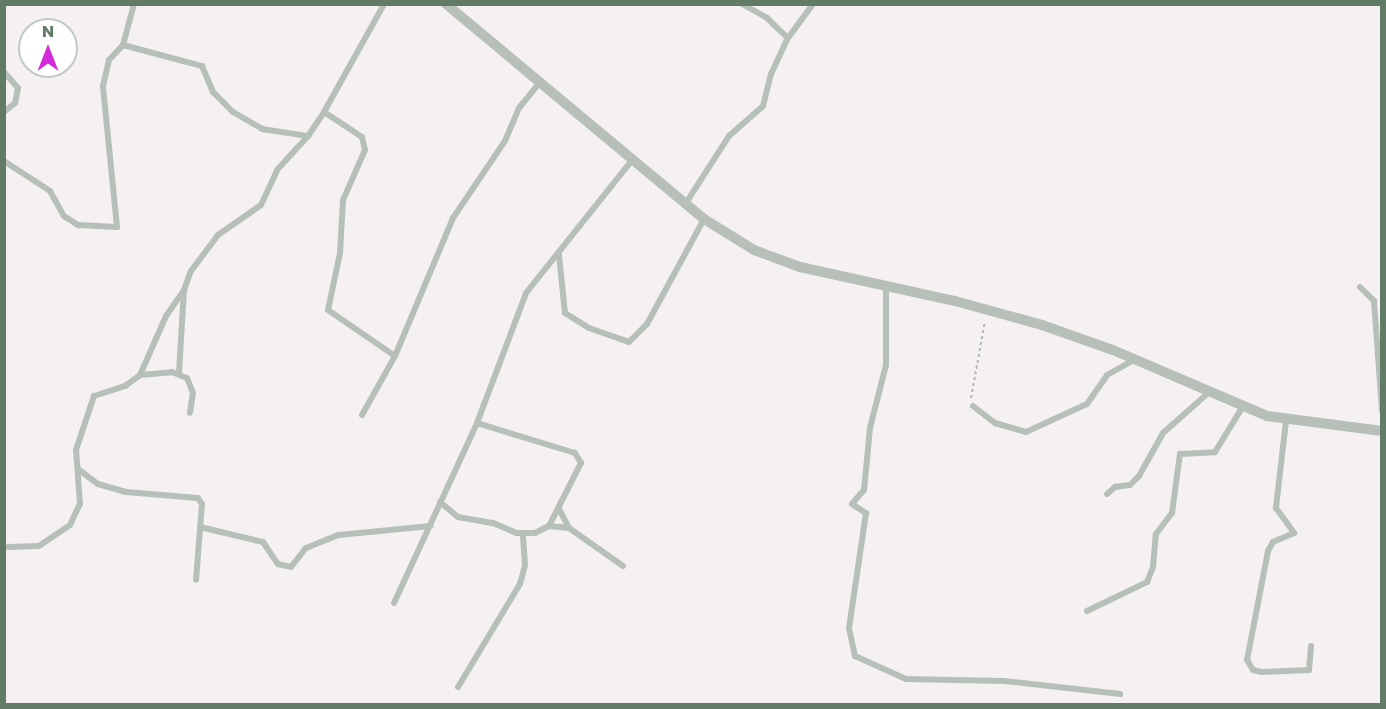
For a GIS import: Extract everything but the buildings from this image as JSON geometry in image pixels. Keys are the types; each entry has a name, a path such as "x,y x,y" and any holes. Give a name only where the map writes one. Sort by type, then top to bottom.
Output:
{"street":[{"path":"4,161 50,191 64,216 78,225 117,227 103,86 109,60 123,45 134,4"},
{"path":"8,548 39,546 70,525 80,504 76,450 94,396 125,386 140,375 166,316 184,290 210,243 235,221 259,208 277,170 308,136 324,112 384,4"},
{"path":"741,4 767,18 788,38"},
{"path":"686,203 729,136 763,106 771,74 788,38 813,4"},
{"path":"450,6 723,234 786,264 987,309 1042,324 1134,359 1242,408 1286,421 1382,431"},
{"path":"123,45 202,66 213,92 233,112 262,129 308,136"},
{"path":"4,72 18,87 15,103 4,112"},
{"path":"362,415 395,356 453,218 504,141 519,108 542,81"},
{"path":"324,112 362,137 365,150 343,200 340,253 328,310 395,356"},
{"path":"393,603 477,423 526,293 559,255 633,159"},
{"path":"559,255 565,313 589,328 629,342 647,324 704,219"},
{"path":"886,286 886,365 870,428 864,490 852,504 866,513 849,628 855,656 906,679 1004,681 1120,694"},
{"path":"1360,287 1374,301 1382,411"},
{"path":"179,373 184,290"},
{"path":"973,406 995,423 1026,432 1087,404 1107,375 1134,359"},
{"path":"140,375 179,373 190,383 190,413"},
{"path":"1107,494 1115,487 1130,485 1139,476 1163,434 1208,393"},
{"path":"1087,610 1147,582 1153,567 1156,534 1172,513 1180,454 1215,452 1242,408"},
{"path":"1286,421 1276,508 1294,533 1273,542 1268,551 1247,660 1253,670 1262,672 1309,670 1311,646"},
{"path":"477,423 580,457 581,464 549,526"},
{"path":"77,469 98,484 126,492 196,497 202,504 196,580"},
{"path":"440,502 459,517 523,534 549,526 569,528"},
{"path":"559,510 569,528 622,566"},
{"path":"200,527 263,542 278,564 291,567 306,549 339,535 430,526"},
{"path":"459,687 520,584 525,565 523,534"}],"path":[{"path":"973,406 970,395 987,309"}]}
